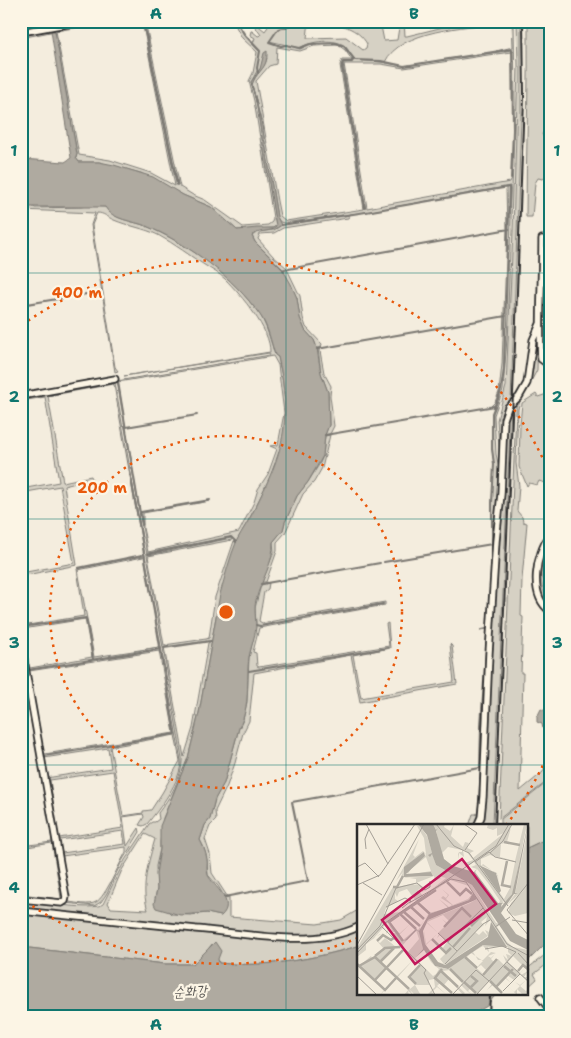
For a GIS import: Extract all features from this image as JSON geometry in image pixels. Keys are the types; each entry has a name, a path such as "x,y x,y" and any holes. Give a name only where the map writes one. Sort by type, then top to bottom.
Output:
{"street":[{"path":"21,32 83,21"},
{"path":"542,239 541,359 545,362 550,360"},
{"path":"479,824 483,797 489,653 501,494 504,419 508,407 519,397 527,383 533,340 540,324"},
{"path":"21,396 115,379"},
{"path":"550,535 545,542 541,555 537,584 540,602 550,611"},
{"path":"21,644 23,669 66,897 62,903 21,899"},
{"path":"21,911 265,936 308,938 336,935 357,926"},
{"path":"540,997 550,1010"}],"shaded area":[{"path":"114,21 56,31 79,155 110,160 151,173 175,186 142,21 178,185 145,21 180,187 205,200 243,227 268,225 272,222 273,218 249,81 253,73 257,52 242,38 233,21 236,21 244,35 260,52 253,43 255,38 250,35 252,31 258,36 261,35 254,25 255,23 265,31 272,21 294,21 293,23 295,21 309,21 307,38 346,37 363,50 367,44 354,30 324,21 380,21 384,41 397,40 400,21 404,21 405,36 407,36 456,24 498,21 497,23 435,32 419,37 393,51 385,62 355,60 345,46 335,42 316,42 310,44 336,43 344,47 353,59 352,60 350,62 343,62 341,65 365,208 343,63 352,62 354,60 404,66 512,50 512,52 404,68 381,64 344,64 367,208 510,182 512,178 514,52 512,49 496,51 513,47 512,21 514,21 515,103 507,338 503,390 494,415 496,454 500,473 489,629 480,630 488,628 493,547 493,413 501,393 494,406 491,406 499,392 502,364 507,230 506,188 509,187 510,189 510,186 366,212 280,222 277,217 262,125 256,103 276,226 273,228 237,230 211,207 141,173 99,162 79,162 76,158 77,154 55,31 21,38 21,35","holes":["269,41 300,48 310,44 300,49 286,45 281,46","338,45 345,50 352,60 342,60 340,65 364,209 286,221 280,216 256,81 269,66 276,64 277,47 300,51 314,46","267,58 253,81 253,91 251,82"]},
{"path":"517,21 521,21 521,118 511,401 507,405 500,460 497,420 506,386 518,66"},
{"path":"528,21 550,21 550,124 542,134 547,144 550,140 550,145 547,149 550,159 546,165 550,174 543,179 538,178 535,183 532,217 526,217"},
{"path":"32,206 35,208 106,207 113,215 161,233 205,260 243,293 264,323 275,355 278,357 282,376 286,411 282,447 270,477 238,539 217,611 199,713 188,758 163,818 160,849 156,866 157,889 155,898 171,914 190,915 207,913 221,916 224,898 229,897 229,917 317,924 341,920 357,911 357,925 330,935 294,936 21,909 21,900 77,907 103,904 125,860 149,824 159,819 158,813 178,780 182,765 117,381 270,355 269,353 124,376 270,352 266,334 254,313 223,277 158,235 97,213 92,225 115,367 118,371 115,372 91,225 95,213 21,210 21,207","holes":["273,356 278,365 284,413 278,445 270,446 277,449 268,474 258,489 254,502 239,532 148,552 118,382","231,537 236,542 234,541 215,597 209,638 164,645 148,556 232,540 231,538 149,555 148,553","211,641 208,643 193,728 184,757 164,647","145,834 155,839 145,884 148,910 111,908 108,903 122,870"]},
{"path":"350,215 348,218 283,228 274,233 260,234 258,239 287,268 283,269 255,242 252,236 256,232 274,230 282,225"},
{"path":"287,269 300,296 306,327 322,344 320,351 324,373 331,386 330,396 334,426 330,434 325,435 329,425 328,392 321,373 318,349 320,348 317,348 314,340 305,330 300,318 297,298 283,270"},
{"path":"550,320 550,358 543,356 542,323"},
{"path":"538,331 537,370 526,391 525,389"},
{"path":"115,383 181,761 174,786 147,824 139,825 144,817 143,814 123,817 127,846 139,828 140,832 122,861 107,893 101,902 94,906 65,903 57,840 59,841 62,853 125,844 123,831 60,840 59,838 123,828 113,771 50,780 58,836 46,778 111,768 108,748 44,758 41,750 45,754 174,733 159,651 29,671 31,685 26,663 29,664 30,668 92,657 85,619 23,629 28,660 25,660 21,622 22,626 84,616 77,569 143,556 78,570 94,657 159,647 109,656 160,649 162,657 114,385 48,396 63,482 91,476 92,479 64,486 77,565 21,576 21,573 74,563 60,486 21,493 21,489 59,482 45,397 21,401 21,398","holes":["175,735 180,761 162,793 151,810 123,816 110,747","126,847 126,852 100,899 90,904 69,902 62,856"]},
{"path":"550,393 550,492 547,492 549,484 539,481 537,485 529,483 527,486 519,467 520,424 522,403 536,394 538,397"},
{"path":"519,400 516,463 519,486 517,511 522,517 523,522 527,523 521,616 523,617 521,673 523,673 520,791 550,765 550,779 499,819 516,405"},
{"path":"511,407 493,824 480,824 506,417"},
{"path":"330,435 322,468 314,482 303,494 285,533 277,542 277,551 266,582 262,582 274,552 273,542 283,530 297,496 320,463 323,456 325,436"},
{"path":"210,501 143,513 143,525 141,512"},
{"path":"550,540 542,582 550,608 541,592 540,574 543,556"},
{"path":"269,583 268,589 264,592 259,621 262,623 385,602 385,605 259,628 253,652 256,653 257,666 389,646 386,624 388,623 390,648 353,655 361,698 454,682 450,644 452,646 457,684 360,702 351,655 254,673 249,721 243,733 227,786 215,811 216,820 210,826 205,839 210,854 212,873 227,896 224,896 208,875 207,860 200,840 205,825 210,819 215,799 224,783 239,728 243,720 247,702 249,658 256,625 255,608 261,585"},
{"path":"487,635 489,638 481,809 476,824 470,824 473,814 478,812"},
{"path":"550,780 550,837 528,848 528,824 501,824 501,819"},
{"path":"52,825 64,897 63,901 21,898 21,894 61,898 52,843 21,848 21,846 52,842 50,826"},
{"path":"21,912 307,941 346,934 357,929 357,946 290,961 254,964 219,963 212,944 201,958 193,964 165,964 21,947"},
{"path":"550,951 550,962 534,974 537,979 528,987 528,968"}],"water":[{"path":"51,31 55,31 77,154 76,158 79,162 99,162 114,165 153,177 183,195 211,207 237,230 273,228 276,226 256,103 262,125 277,217 281,225 274,229 258,232 252,236 255,242 283,270 291,284 297,298 300,318 305,330 314,340 317,348 321,373 328,392 329,425 325,435 323,456 308,482 297,496 283,530 273,542 273,550 267,571 255,603 256,627 249,657 245,711 224,783 215,799 210,819 205,825 200,840 207,856 208,875 225,900 225,911 221,916 207,913 180,915 156,908 154,904 157,889 156,874 160,849 160,826 188,758 199,713 220,594 230,560 237,540 252,514 272,471 283,436 285,401 278,357 275,355 263,319 249,301 209,263 178,242 146,226 113,215 105,207 21,207 21,159 65,162 71,158"},
{"path":"267,51 266,63 254,80 252,85 253,91 251,82 260,69 264,53"},
{"path":"541,709 547,712 550,718 547,730 543,729 542,724 537,722"},
{"path":"550,837 550,939 528,961 528,848"},
{"name":"순화강","path":"215,942 221,951 218,959 219,963 236,964 289,961 324,955 357,946 357,996 494,996 487,1006 468,1017 21,1017 21,947 165,964 193,964"}],"waterway":[{"path":"41,31 101,21"},
{"path":"143,21 177,185"},
{"path":"236,21 245,35 260,51 258,73"},
{"path":"294,21 287,27 278,29 269,42 281,46 286,45 300,48 310,44 336,43 344,46 355,60 381,61 404,66 512,49 513,130 511,178"},
{"path":"354,59 352,62 343,62 342,65 365,208"},
{"path":"281,225 509,187 504,370 501,390 492,413 494,464 492,565"},
{"path":"283,270 509,229"},
{"path":"21,305 99,292"},
{"path":"317,349 506,316"},
{"path":"118,382 142,525"},
{"path":"325,435 495,406"},
{"path":"126,427 197,415"},
{"path":"44,756 175,734 130,472"},
{"path":"141,512 210,500"},
{"path":"148,554 231,537 236,542"},
{"path":"384,562 492,544"},
{"path":"78,568 142,555"},
{"path":"261,584 380,563"},
{"path":"256,625 260,626 383,604"},
{"path":"21,627 86,618 93,659"},
{"path":"224,897 308,881 292,802 480,768 487,637"},
{"path":"164,648 211,641"},
{"path":"249,671 388,648"},
{"path":"28,670 160,649"},
{"path":"52,833 61,888"}],"railway":[{"path":"495,824 524,97 523,21"},
{"path":"489,1017 490,996"}]}
